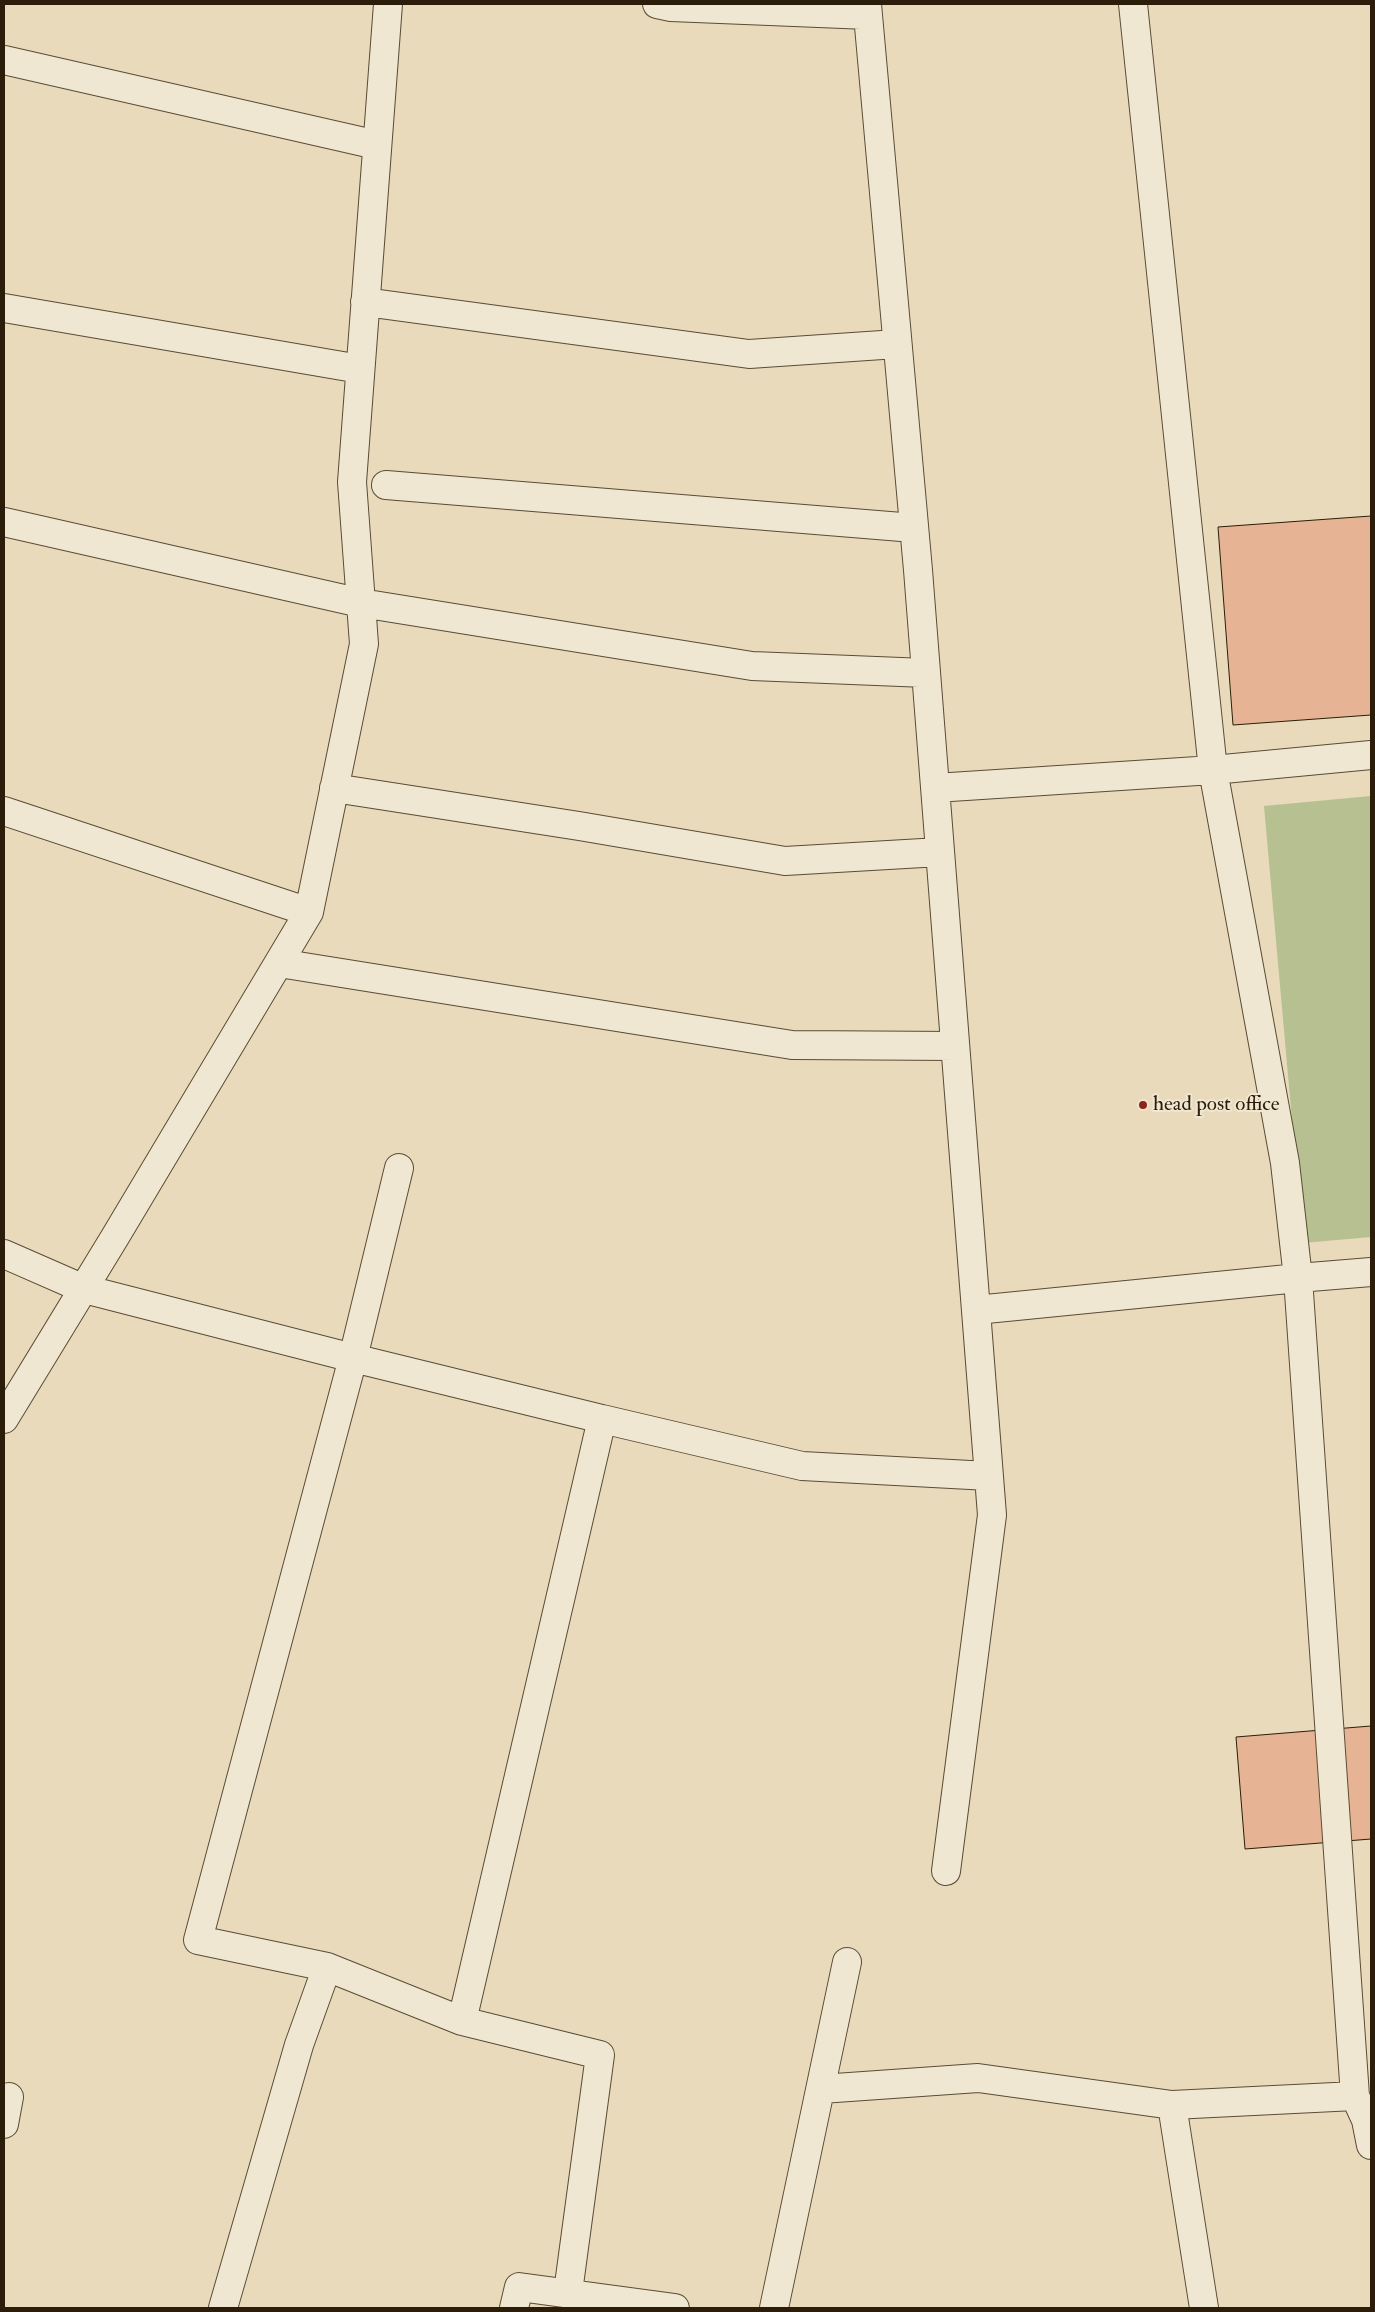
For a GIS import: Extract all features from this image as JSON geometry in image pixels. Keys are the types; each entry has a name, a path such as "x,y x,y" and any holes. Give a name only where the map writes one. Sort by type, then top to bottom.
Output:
{"street":[{"path":"4,1420 309,912 364,644 352,482 388,4"},
{"path":"657,4 671,7 868,10 926,673 992,1515 946,1871"},
{"path":"1133,4 1213,770 1284,1163 1298,1278 1355,2096 1366,2120 1371,2145"},
{"path":"4,60 377,145"},
{"path":"365,302 749,354 897,344"},
{"path":"4,308 360,369"},
{"path":"386,485 914,528"},
{"path":"4,522 361,603 752,666 926,673"},
{"path":"935,788 1213,770 1371,755"},
{"path":"334,788 579,826 785,861 940,852"},
{"path":"4,811 309,912"},
{"path":"279,963 792,1045 955,1046"},
{"path":"399,1168 353,1358 198,1940 327,1967 462,2020 600,2055 568,2292"},
{"path":"4,1254 84,1288 353,1358 802,1466 989,1476"},
{"path":"976,1310 1371,1272"},
{"path":"462,2020 602,1419"},
{"path":"774,2308 847,1962"},
{"path":"223,2308 299,2045 327,1967"},
{"path":"821,2088 978,2078 1172,2105 1355,2096"},
{"path":"4,2124 9,2097"},
{"path":"1172,2105 1204,2308"},
{"path":"514,2308 519,2287 568,2292 675,2308"}],"green space":[{"path":"1371,796 1371,1237 1303,1243 1264,806"}],"building":[{"path":"1371,516 1371,715 1233,725 1218,527"},
{"path":"1371,1726 1371,1839 1245,1849 1236,1737"}],"place":[{"name":"head post office","path":"1143,1105"}]}
